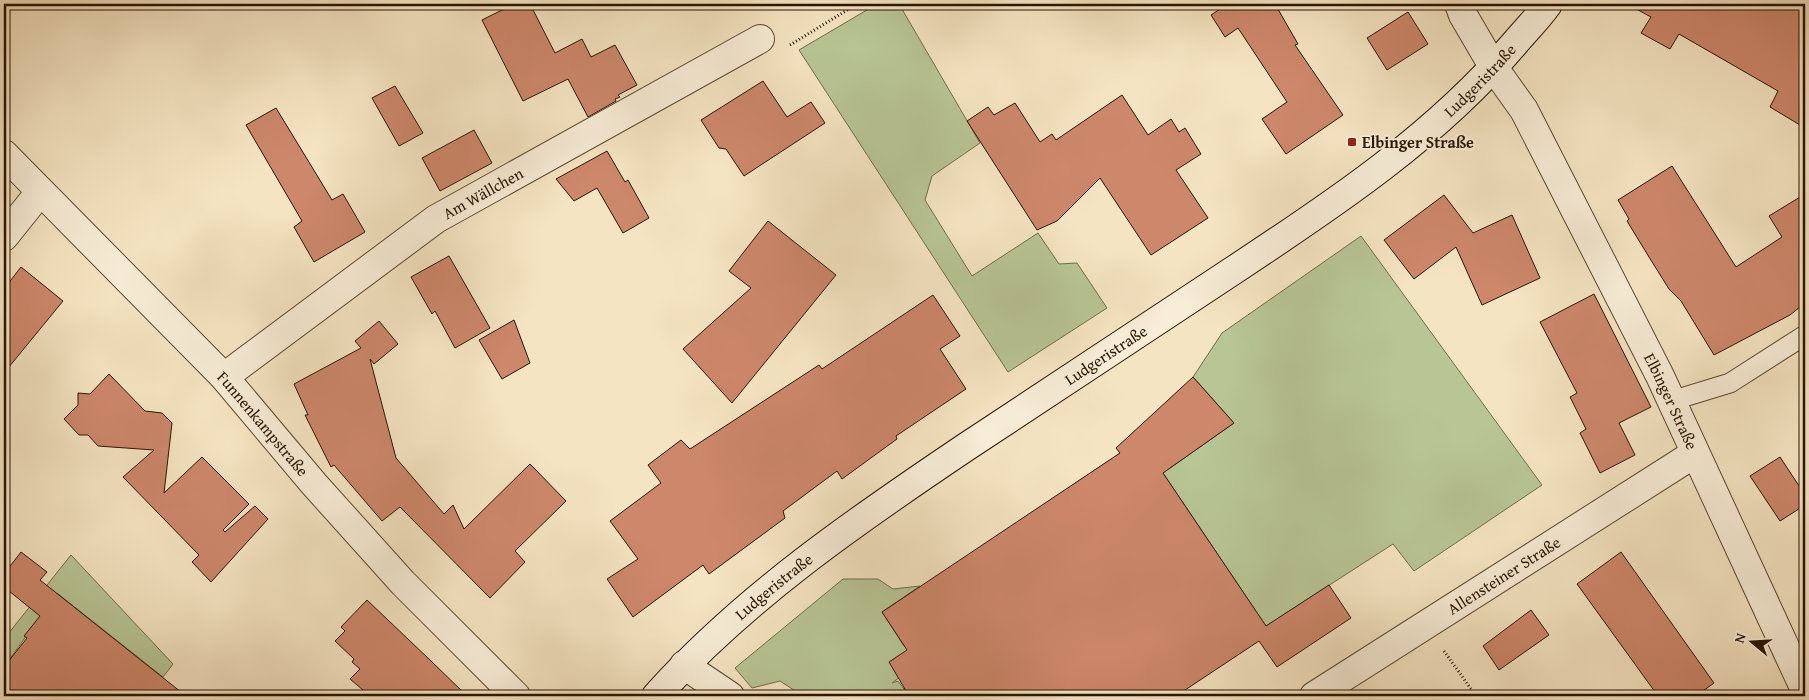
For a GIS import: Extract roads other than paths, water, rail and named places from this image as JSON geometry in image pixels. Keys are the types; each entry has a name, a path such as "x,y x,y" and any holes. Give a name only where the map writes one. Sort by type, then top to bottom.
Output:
{"street":[{"path":"1459,4 1463,15 1494,68"},
{"name":"Ludgeristraße","path":"656,696 684,665 764,593 888,500 1288,235 1380,170 1450,112 1494,68 1548,4"},
{"name":"Am Wällchen","path":"224,377 436,219 760,39"},
{"name":"Elbinger Straße","path":"1494,68 1524,110 1671,401 1805,690"},
{"name":"Funnenkampstraße","path":"4,154 224,377 314,484 403,583 516,696"},
{"path":"4,237 40,192"},
{"name":"Allensteiner Straße","path":"1314,696 1694,454"},
{"path":"684,665 730,696"}],"lane":[{"path":"1671,401 1730,383 1805,335"}],"place":[{"name":"Elbinger Straße","path":"1352,142"}]}
